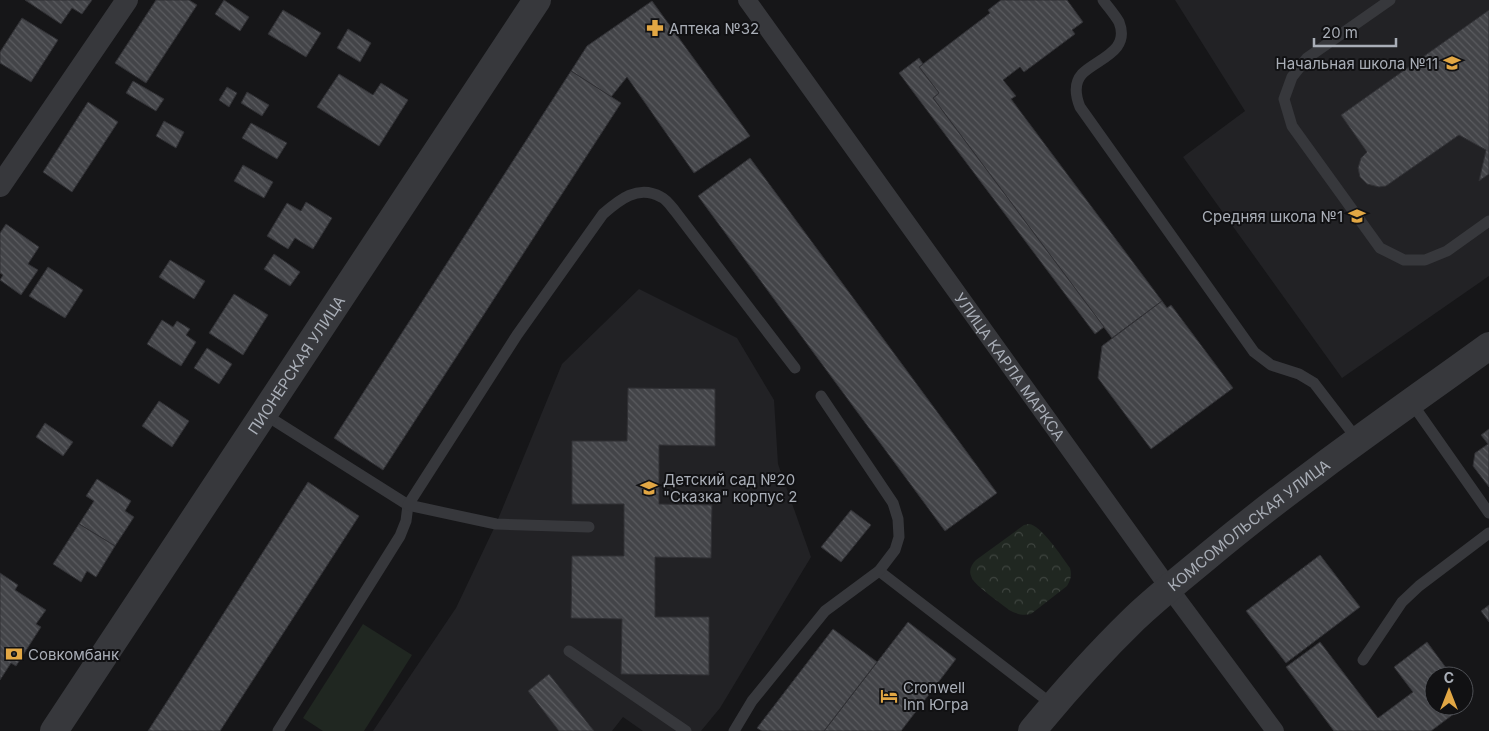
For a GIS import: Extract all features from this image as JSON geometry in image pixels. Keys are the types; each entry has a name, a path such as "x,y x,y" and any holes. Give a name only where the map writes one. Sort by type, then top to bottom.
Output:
{"street":[{"path":"0,186 127,0"},
{"name":"ПИОНЕРСКАЯ УЛИЦА","path":"54,731 537,0"},
{"name":"УЛИЦА КАРЛА МАРКСА","path":"747,0 1169,588 1275,731"},
{"name":"КОМСОМОЛЬСКАЯ УЛИЦА","path":"1032,731 1091,662 1136,617 1169,588 1254,518 1357,440 1488,348"}],"lane":[{"path":"1103,0 1118,22 1121,32 1119,44 1112,53 1081,74 1077,83 1076,94 1080,107 1254,352 1271,364 1299,374 1314,384 1357,440"},
{"path":"1390,0 1307,58 1292,77 1284,98 1292,126 1380,248 1404,260 1425,260 1440,254 1489,221"},
{"path":"278,731 400,536 406,521 408,505 517,335 603,214 621,199 636,192 648,192 662,197 675,211 795,368"},
{"path":"734,731 752,701 825,611 879,571 894,550 899,538 898,520 893,503 821,396"},
{"path":"1410,401 1489,513"},
{"path":"264,414 408,505 496,524 589,527"},
{"path":"1363,660 1402,602 1419,586 1489,533"},
{"path":"879,571 1053,705"},
{"path":"569,651 686,731"}],"shaded area":[{"name":"Средняя школа №1","path":"1175,0 1489,0 1489,276 1342,378 1183,157 1245,111"},
{"name":"Детский сад №20 \"Сказка\" корпус 2","path":"639,289 737,338 774,400 778,464 811,557 720,708 701,731 643,731 623,717 612,731 373,731 456,608 496,524 562,364"}],"green space":[{"path":"1029,524 1039,530 1051,542 1070,568 1071,575 1067,586 1031,614 1022,615 1009,610 983,590 974,581 970,571 971,566 976,560 1024,525"},
{"path":"363,624 412,655 364,731 323,731 303,718"}],"building":[{"path":"25,0 92,0 82,14 72,8 61,24"},
{"path":"156,0 189,0 197,5 146,83 115,63"},
{"path":"224,0 249,17 240,31 215,14"},
{"path":"1001,0 1067,0 1083,22 1072,30 1075,34 1024,72 1020,67 1003,80 1016,96 1011,99 1162,301 1112,338 933,98 939,93 919,67 990,13 988,10"},
{"path":"652,1 750,136 694,173 627,77 611,97 571,71 587,46"},
{"path":"283,10 321,33 306,57 268,34"},
{"name":"Начальная школа №11","path":"1489,10 1489,174 1479,181 1486,150 1459,135 1386,186 1379,187 1367,184 1360,177 1358,168 1361,158 1367,152 1341,115"},
{"path":"22,18 58,40 31,82 0,63 0,52"},
{"path":"348,29 371,43 360,62 337,48"},
{"path":"919,58 923,64 919,67 939,93 933,98 1104,327 1095,334 899,73"},
{"path":"571,71 621,103 383,470 334,438"},
{"path":"339,74 373,95 381,83 408,100 379,146 317,107"},
{"path":"133,81 164,99 156,111 126,93"},
{"path":"227,87 237,93 229,107 219,100"},
{"path":"247,92 269,105 262,116 241,103"},
{"path":"88,102 118,122 72,192 43,172"},
{"path":"164,121 184,132 176,148 156,136"},
{"path":"251,123 287,143 277,159 242,138"},
{"path":"750,158 997,493 945,531 698,196"},
{"path":"243,165 273,182 264,198 234,181"},
{"path":"306,202 332,218 313,249 295,238 288,249 267,236 287,203 301,211"},
{"path":"6,224 39,247 28,264 38,270 21,295 0,280 3,275 0,273 0,233"},
{"path":"274,254 300,272 290,286 264,269"},
{"path":"170,260 205,281 194,299 159,277"},
{"path":"48,267 83,290 65,318 29,296"},
{"path":"234,294 268,315 243,355 209,333"},
{"path":"1162,301 1167,308 1171,305 1233,388 1151,449 1098,378 1102,346"},
{"path":"162,320 173,327 177,321 190,329 186,335 196,342 181,366 147,344"},
{"path":"207,348 232,364 219,384 194,368"},
{"path":"628,388 715,389 715,446 659,445 659,504 712,505 711,558 655,557 655,617 709,617 709,675 621,674 622,619 571,618 572,556 624,556 624,504 572,504 572,441 627,441"},
{"path":"159,401 189,421 172,447 142,426"},
{"path":"45,423 73,442 63,456 36,437"},
{"path":"1489,429 1489,487 1473,466 1475,453 1488,444 1481,435"},
{"path":"97,479 131,501 125,511 134,517 115,546 79,524 94,501 86,496"},
{"path":"308,482 359,516 220,731 148,731"},
{"path":"851,510 871,525 841,562 821,547"},
{"path":"79,524 115,546 96,577 87,571 81,582 53,564"},
{"path":"1320,555 1360,607 1286,663 1246,611"},
{"path":"0,573 18,585 15,590 46,610 36,624 41,627 16,666 11,663 0,680"},
{"path":"1489,605 1489,622 1481,611"},
{"name":"Cronwell Inn Югра","path":"908,622 956,659 901,731 824,731"},
{"path":"833,629 877,662 824,731 762,731 757,728"},
{"path":"1320,642 1378,718 1413,692 1394,667 1427,642 1445,666 1424,666 1424,716 1451,716 1431,731 1334,731 1286,667"},
{"path":"549,674 594,731 559,731 528,691"}],"place":[{"name":"Аптека №32","path":"655,28"},
{"name":"Начальная школа №11","path":"1452,63"},
{"name":"Средняя школа №1","path":"1357,216"},
{"name":"Детский сад №20 \"Сказка\" корпус 2","path":"649,488"},
{"name":"Совкомбанк","path":"14,654"},
{"name":"Cronwell Inn Югра","path":"889,696"}]}
